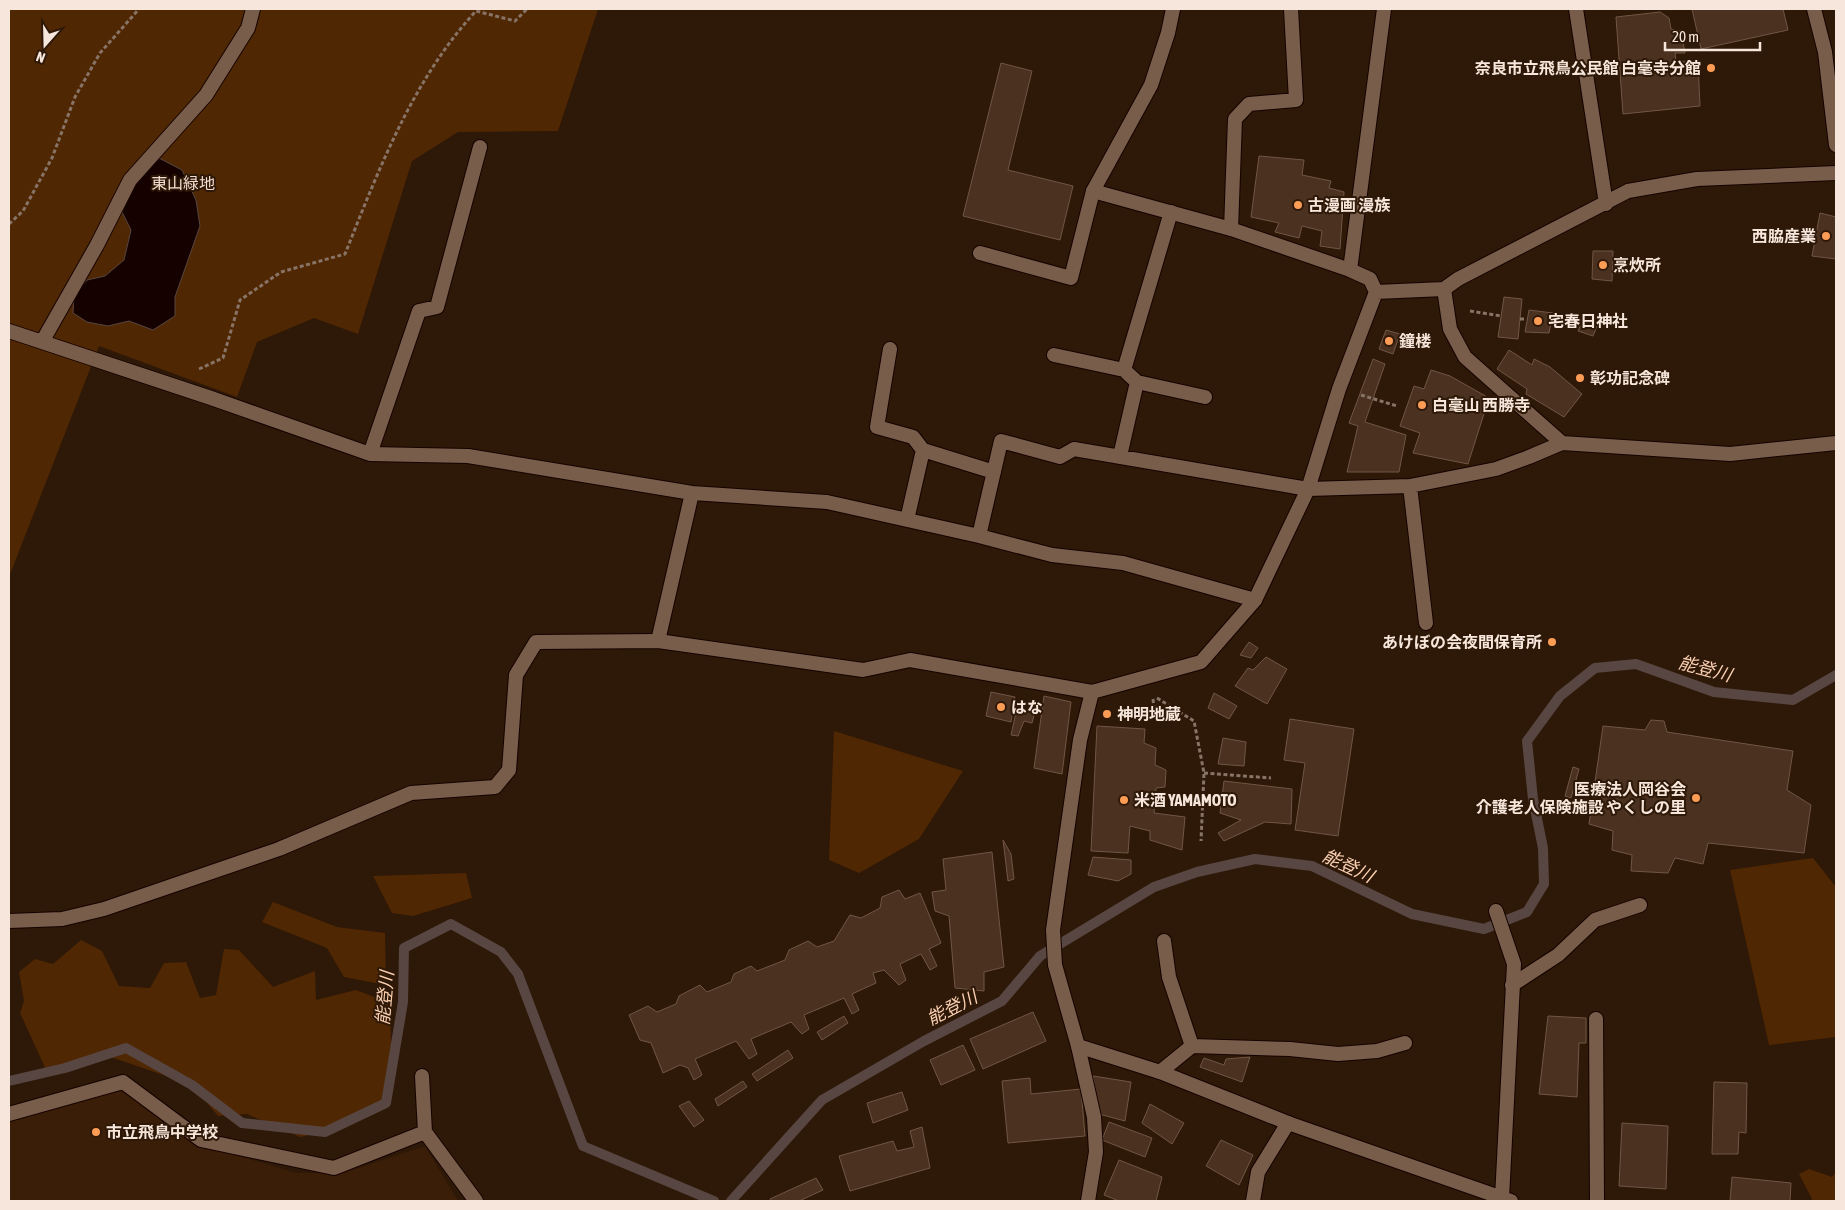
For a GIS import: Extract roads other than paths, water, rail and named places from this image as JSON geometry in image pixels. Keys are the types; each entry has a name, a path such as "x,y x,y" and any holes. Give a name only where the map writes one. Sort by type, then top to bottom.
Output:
{"street":[{"path":"42,342 97,245 130,180 206,95 248,28 253,9"},
{"path":"980,253 1071,278 1092,191 1151,85 1168,32 1173,9"},
{"path":"1231,229 1235,119 1249,104 1296,100 1291,9"},
{"path":"1350,270 1384,9"},
{"path":"1576,9 1606,204"},
{"path":"1814,9 1825,52 1836,145"},
{"path":"370,454 419,311 437,307 480,147"},
{"path":"1376,292 1444,289 1458,279 1628,191 1697,179 1836,173"},
{"path":"9,922 62,919 104,909 278,848 412,792 495,787 509,770 516,675 536,642 658,641 863,670 910,660 1092,692 1201,662 1255,600 1308,489 1339,389 1376,292 1370,279 1350,270 1231,229 1092,191"},
{"path":"1124,370 1171,212"},
{"path":"1444,289 1450,329 1465,356 1562,442"},
{"path":"9,331 370,454 468,456 692,493 827,502 979,536 1052,555 1123,563 1255,600"},
{"path":"890,349 876,427 914,437 923,450 994,472"},
{"path":"1054,355 1124,370 1137,382 1205,397"},
{"path":"1120,456 1137,382"},
{"path":"979,536 1001,441 1060,457 1074,449 1308,489 1410,486 1496,469 1529,458 1562,442 1730,454 1836,443"},
{"path":"907,520 923,450"},
{"path":"1410,486 1426,623"},
{"path":"658,641 692,493"},
{"path":"1088,1201 1096,1152 1094,1117 1078,1046 1055,965 1053,930 1080,740 1092,692"},
{"path":"1512,985 1558,955 1595,920 1640,905"},
{"path":"1078,1046 1160,1072 1288,1123 1505,1200 1514,964 1496,911"},
{"path":"1164,941 1169,977 1192,1046"},
{"path":"1596,1019 1597,1201"},
{"path":"1160,1072 1192,1046 1290,1049 1338,1054 1377,1051 1405,1043"},
{"path":"422,1076 425,1132 476,1201"},
{"path":"9,1114 123,1082 201,1140 334,1168 425,1132"},
{"path":"1253,1201 1258,1172 1288,1123"}],"waterway":[{"name":"能登川","path":"731,1201 822,1100 924,1041 1002,1001 1040,956 1154,887 1197,872 1255,859 1312,866 1412,914 1484,929 1527,912 1544,884 1543,848 1533,799 1527,741 1560,696 1595,668 1636,664 1714,692 1793,700 1836,675"},
{"name":"能登川","path":"9,1081 65,1068 126,1048 192,1085 242,1123 325,1132 386,1103 403,1002 404,948 451,924 501,952 518,974 583,1146 714,1201"}],"place":[{"name":"奈良市立飛鳥公民館 白毫寺分館","path":"1711,68"},
{"name":"古漫画 漫族","path":"1298,205"},
{"name":"西脇産業","path":"1826,236"},
{"name":"烹炊所","path":"1603,265"},
{"name":"宅春日神社","path":"1538,321"},
{"name":"鐘楼","path":"1389,341"},
{"name":"彰功記念碑","path":"1580,378"},
{"name":"白毫山 西勝寺","path":"1422,405"},
{"name":"あけぼの会夜間保育所","path":"1552,642"},
{"name":"はな","path":"1001,707"},
{"name":"神明地蔵","path":"1107,714"},
{"name":"医療法人岡谷会 介護老人保険施設 やくしの里","path":"1696,798"},
{"name":"米酒 YAMAMOTO","path":"1124,800"},
{"name":"市立飛鳥中学校","path":"96,1132"}],"park label":[{"name":"東山緑地","path":"183,183"}]}
